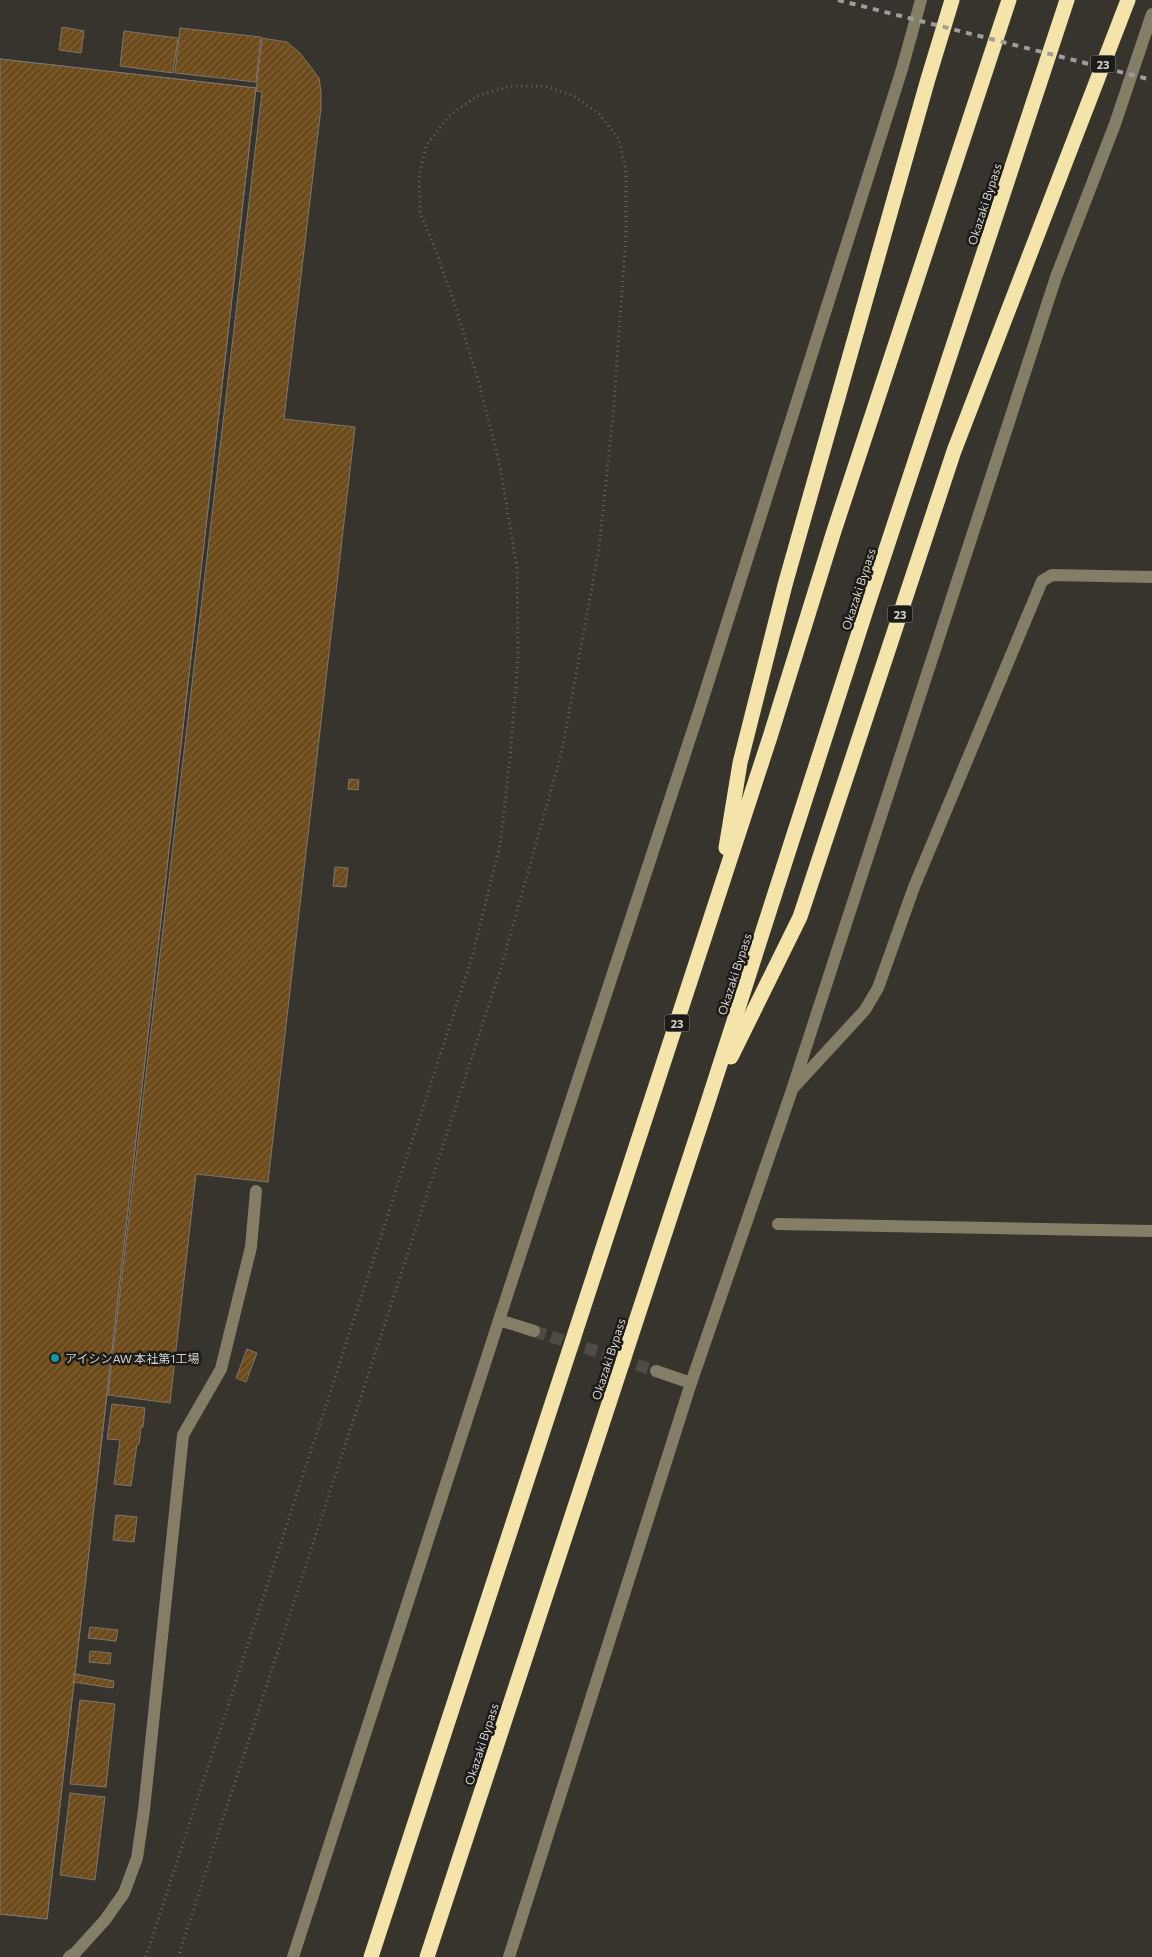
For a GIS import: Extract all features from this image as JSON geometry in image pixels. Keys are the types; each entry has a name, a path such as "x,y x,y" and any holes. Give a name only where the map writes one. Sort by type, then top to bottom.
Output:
{"highway":[{"name":"23","path":"717,901 740,763 784,585 952,0"},
{"name":"23","path":"372,1957 717,901 834,531 1009,0"},
{"name":"Okazaki Bypass","path":"427,1957 1067,0"},
{"name":"23","path":"707,1105 800,917 954,451 1126,5"}],"street":[{"path":"293,1957 499,1320 701,705 902,69 921,0"},
{"path":"509,1957 691,1383 792,1090 1056,277 1114,124 1151,17"},
{"path":"792,1090 865,1010 878,988 914,887 1042,581 1052,576 1152,577"},
{"path":"69,1957 106,1920 124,1893 137,1858 144,1810 183,1436 221,1369 251,1247 256,1191"},
{"path":"778,1224 1152,1231"},
{"path":"499,1320 534,1331"},
{"path":"656,1371 691,1383"}],"path":[{"path":"146,1957 473,954 500,845 510,759 518,657 517,568 500,466 480,382 435,248 420,213 419,176 426,146 449,116 477,96 510,86 545,86 574,96 599,114 619,139 626,171 626,246 613,415 599,548 562,751 500,971 178,1957"}],"building":[{"path":"62,27 84,31 81,53 59,50"},
{"path":"180,28 261,37 256,82 175,73"},
{"path":"124,31 178,38 173,73 120,66"},
{"path":"262,38 287,42 300,53 319,78 321,92 321,108 284,419 355,427 268,1182 196,1174 170,1403 108,1395 262,92 256,91"},
{"name":"アイシンAW 本社第1工場","path":"0,59 256,88 47,1919 0,1914"},
{"name":"アイシンAW 本社第1工場","path":"0,59 256,88 47,1919 0,1914"},
{"path":"349,779 359,780 358,790 348,789"},
{"path":"335,867 348,868 346,887 333,886"},
{"path":"247,1349 257,1353 246,1382 236,1378"},
{"path":"112,1404 145,1408 143,1427 141,1427 139,1444 137,1444 131,1486 114,1484 120,1440 107,1439"},
{"path":"116,1515 137,1517 134,1542 113,1540"},
{"path":"90,1627 118,1630 116,1641 88,1638"},
{"path":"90,1651 111,1653 110,1664 89,1662"},
{"path":"75,1674 114,1681 113,1688 73,1682"},
{"path":"80,1700 115,1704 106,1787 70,1784"},
{"path":"70,1793 105,1797 95,1880 60,1875"}],"tunnel":[{"path":"534,1331 656,1371"}],"railway":[{"path":"838,0 1152,80"}],"place":[{"name":"アイシンAW 本社第1工場","path":"55,1358"}]}
